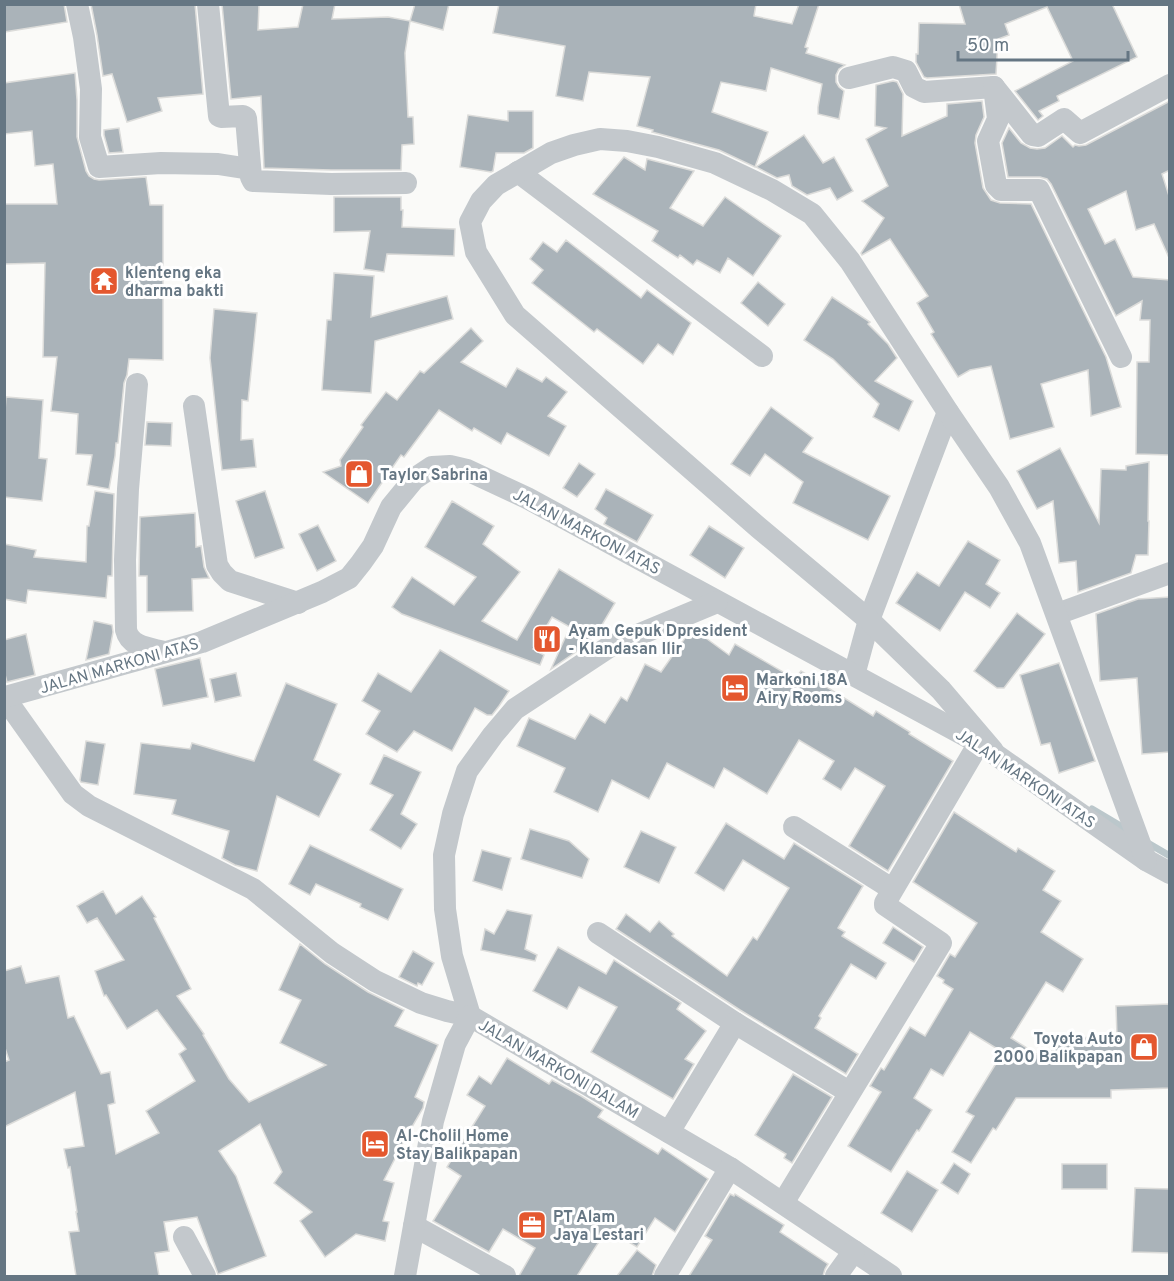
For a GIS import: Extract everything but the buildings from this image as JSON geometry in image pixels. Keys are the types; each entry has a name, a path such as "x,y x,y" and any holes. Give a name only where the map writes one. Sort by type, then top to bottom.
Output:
{"street":[{"path":"77,4 84,37 90,89 90,137 99,167 161,163 219,164 250,169"},
{"path":"208,4 219,116 246,118 252,179 255,181 331,184 406,183"},
{"path":"849,78 892,68 906,70 914,87 924,92 994,87"},
{"path":"994,87 1032,135 1038,136 1064,119 1080,133 1170,85"},
{"path":"994,87 998,119 988,141 996,185 1001,190 1039,190 1122,357"},
{"path":"783,1203 941,943 885,904 892,889 986,747 941,690 869,620 759,528 515,315 476,252 470,222 481,201 496,185 551,153 573,145 600,139 627,141 658,147 715,164 772,190 812,214 844,253 999,487 1030,543 1146,860"},
{"path":"518,172 762,356"},
{"path":"137,384 128,489 125,560 126,630 128,637 134,643 164,652"},
{"path":"194,406 217,565 230,581 298,603"},
{"path":"854,675 869,620 948,412"},
{"name":"JALAN MARKONI ATAS","path":"5,697 202,642 298,603 349,578 373,546 391,507 414,479 432,467 450,466 467,470 527,498 986,747 1146,860 1170,873"},
{"path":"1057,614 1170,573"},
{"path":"405,1276 433,1121 455,1044 470,1016 452,956 445,909 444,877 444,855 453,814 467,771 515,709 609,647 717,602"},
{"name":"JALAN MARKONI DALAM","path":"5,697 74,794 89,806 254,889 332,953 375,981 421,1003 470,1016 669,1132 730,1168 891,1276"},
{"path":"794,827 892,889"},
{"path":"598,933 735,1023 849,1092"},
{"path":"669,1132 735,1023"},
{"path":"665,1276 730,1168"},
{"path":"414,1226 505,1276"},
{"path":"184,1237 205,1276"},
{"path":"836,1276 854,1251"}],"waterway":[{"path":"1092,809 1129,831"},
{"path":"1146,842 1170,856"}],"place":[{"name":"klenteng eka dharma bakti","path":"104,281"},
{"name":"Taylor Sabrina","path":"359,474"},
{"name":"Ayam Gepuk Dpresident - Klandasan Ilir","path":"547,639"},
{"name":"Markoni 18A Airy Rooms","path":"735,688"},
{"name":"Toyota Auto 2000 Balikpapan","path":"1144,1047"},
{"name":"Al-Cholil Home Stay Balikpapan","path":"375,1144"},
{"name":"PT Alam Jaya Lestari","path":"532,1225"}]}
